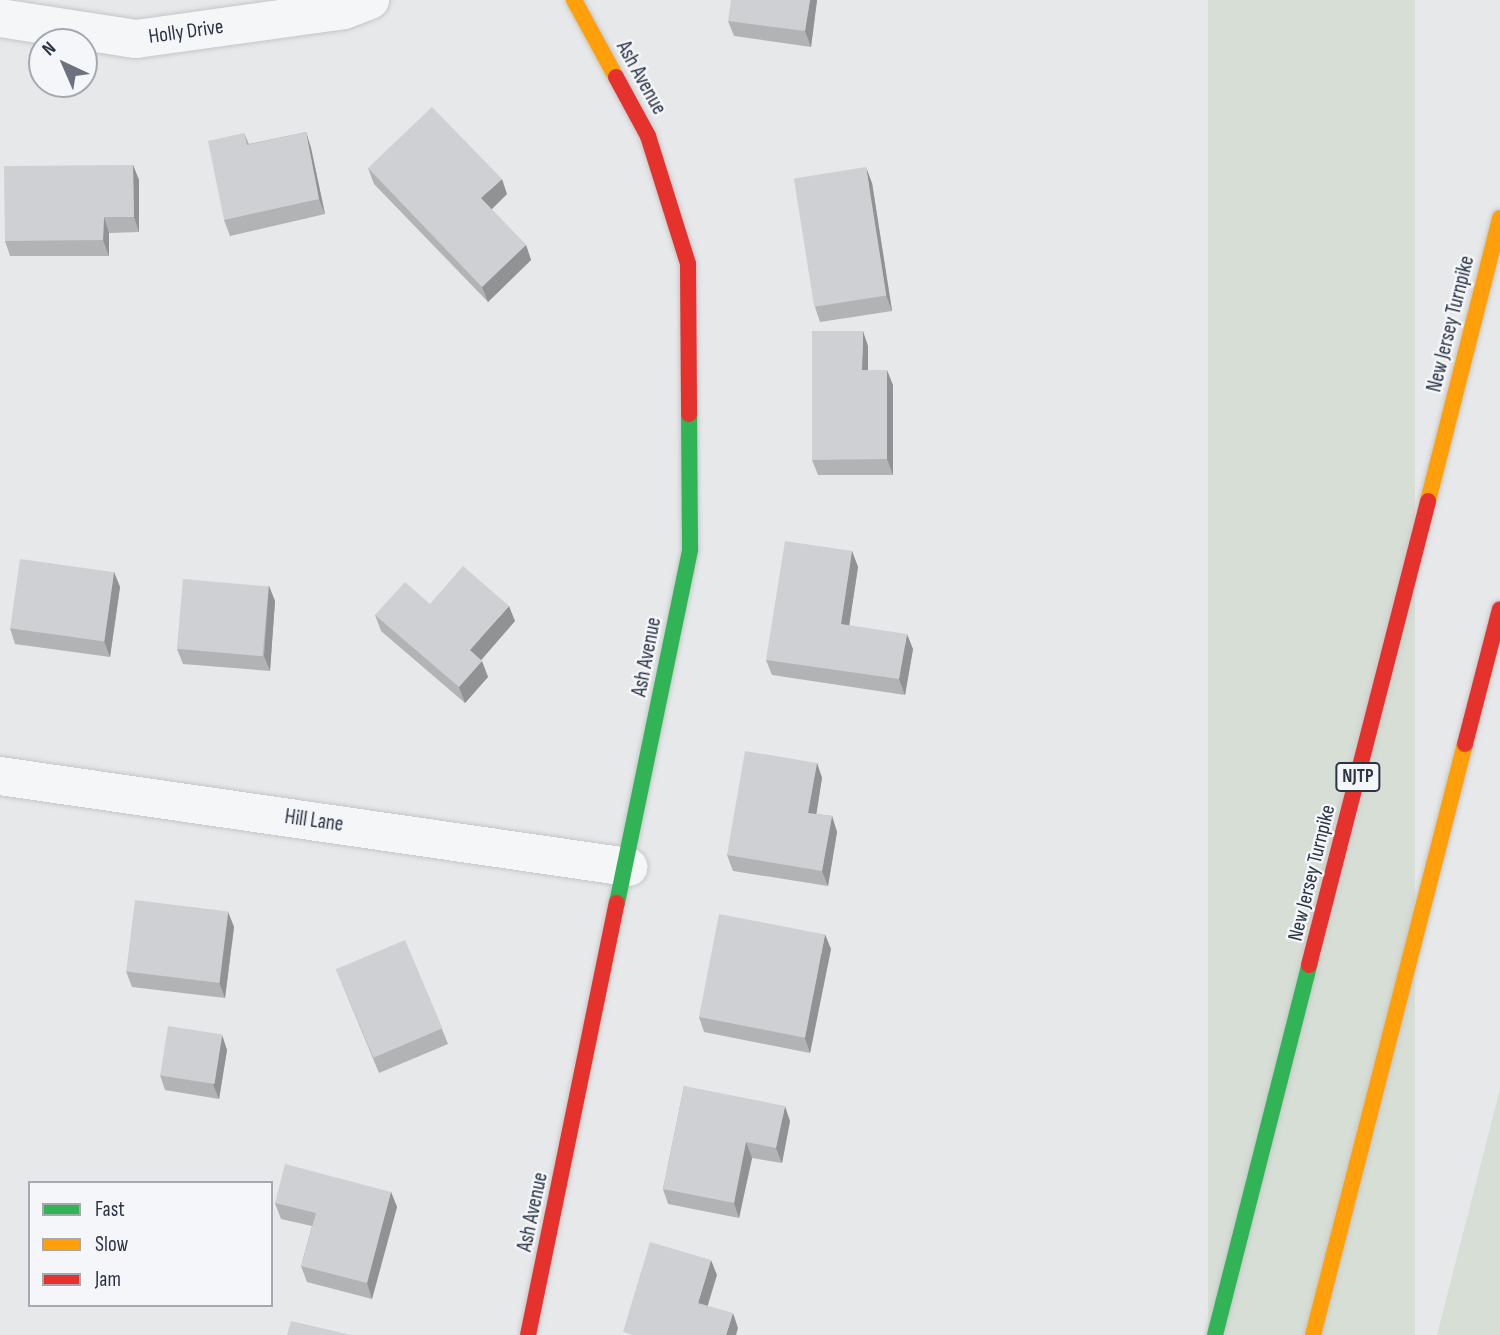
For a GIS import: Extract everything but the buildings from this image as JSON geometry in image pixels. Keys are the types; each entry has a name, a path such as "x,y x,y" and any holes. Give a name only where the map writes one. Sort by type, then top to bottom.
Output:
{"main road":[{"name":"Ash Avenue","path":"528,1335 628,867 690,548 688,264 648,136 574,0"},
{"name":"New Jersey Turnpike","path":"1215,1335 1500,218"},
{"path":"1313,1335 1500,609"}],"street":[{"name":"Holly Drive","path":"0,18 136,38 344,10 370,0"},
{"name":"Hill Lane","path":"0,776 628,867"}],"shaded area":[{"path":"1208,0 1415,0 1415,1335 1208,1335"},
{"path":"1500,1089 1500,1335 1437,1335"}],"traffic: fast":[{"path":"617,903 690,549 689,414"},
{"path":"1215,1335 1309,965"}],"traffic: slow":[{"path":"574,0 616,77"},
{"path":"1428,501 1500,218"},
{"path":"1313,1335 1465,744"}],"traffic: jam":[{"path":"616,77 648,136 688,264 689,414"},
{"path":"1309,965 1428,501"},
{"path":"1465,744 1500,609"},
{"path":"528,1335 617,903"}]}
